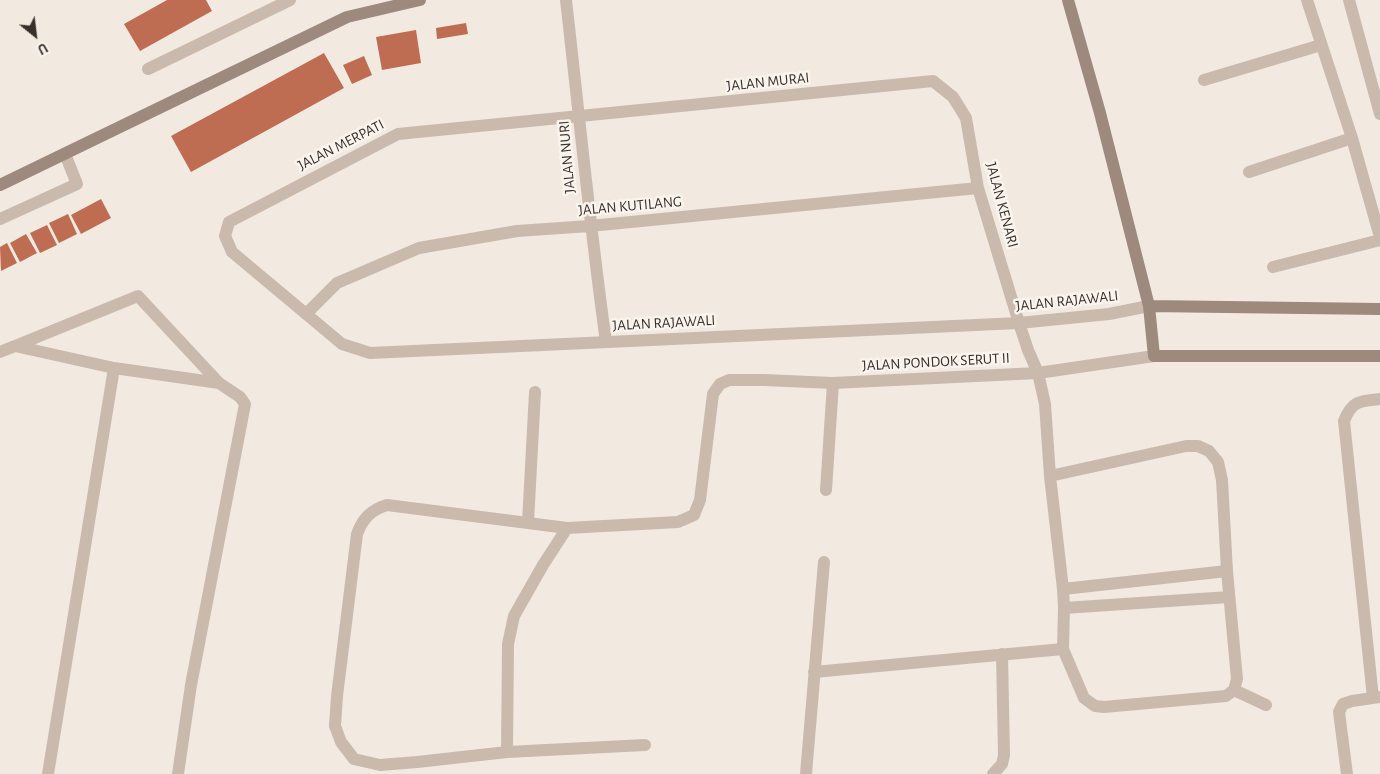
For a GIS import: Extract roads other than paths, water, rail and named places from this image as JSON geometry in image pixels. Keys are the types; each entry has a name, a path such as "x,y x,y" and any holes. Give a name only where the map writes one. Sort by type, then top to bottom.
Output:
{"street":[{"path":"148,69 290,0"},
{"path":"0,185 347,17 420,0"},
{"name":"JALAN NURI","path":"566,0 580,117 590,226 606,342"},
{"path":"1068,0 1100,112 1149,306 1154,356 1380,356"},
{"path":"1273,266 1380,239 1352,138 1307,0"},
{"path":"1349,0 1380,114"},
{"path":"1204,80 1321,45"},
{"name":"JALAN MURAI","path":"580,117 933,81 953,97"},
{"name":"JALAN KENARI","path":"953,97 966,118 978,188 1019,323 1038,373 1045,404 1050,476 1063,589 1063,649"},
{"name":"JALAN MERPATI","path":"225,236 230,222 398,134 580,117"},
{"path":"1249,172 1352,138"},
{"path":"0,219 78,184 65,154"},
{"name":"JALAN KUTILANG","path":"306,314 337,283 419,248 517,231 590,226 978,188"},
{"name":"JALAN RAJAWALI","path":"225,236 232,252 342,344 370,352 1019,323 1109,314 1149,306"},
{"path":"0,352 138,296 219,383 240,397 245,404 192,685 178,774"},
{"path":"1149,306 1380,309"},
{"path":"15,346 114,368 219,383"},
{"name":"JALAN PONDOK SERUT II","path":"567,528 678,522 694,515 700,500 713,394 720,384 729,380 833,383 1038,373 1154,356"},
{"path":"48,774 114,368"},
{"path":"826,490 833,383"},
{"path":"528,522 535,392"},
{"path":"1347,774 1339,712 1343,704 1376,698 1344,421 1349,408 1363,400 1380,398"},
{"path":"814,672 1063,649 1084,698 1095,706 1104,707 1226,696 1234,690 1238,679 1226,571 1222,480 1218,462 1209,451 1198,446 1186,446 1050,476"},
{"path":"508,752 508,644 514,616 567,528 387,505 376,509 367,515 361,523 357,534 337,696 335,726 341,742 354,759 380,765 418,768 508,752 645,745"},
{"path":"806,774 824,562"},
{"path":"1063,589 1226,571"},
{"path":"1064,608 1229,597"},
{"path":"993,774 1002,764 1004,755 1002,654"},
{"path":"1234,690 1266,705"}]}
